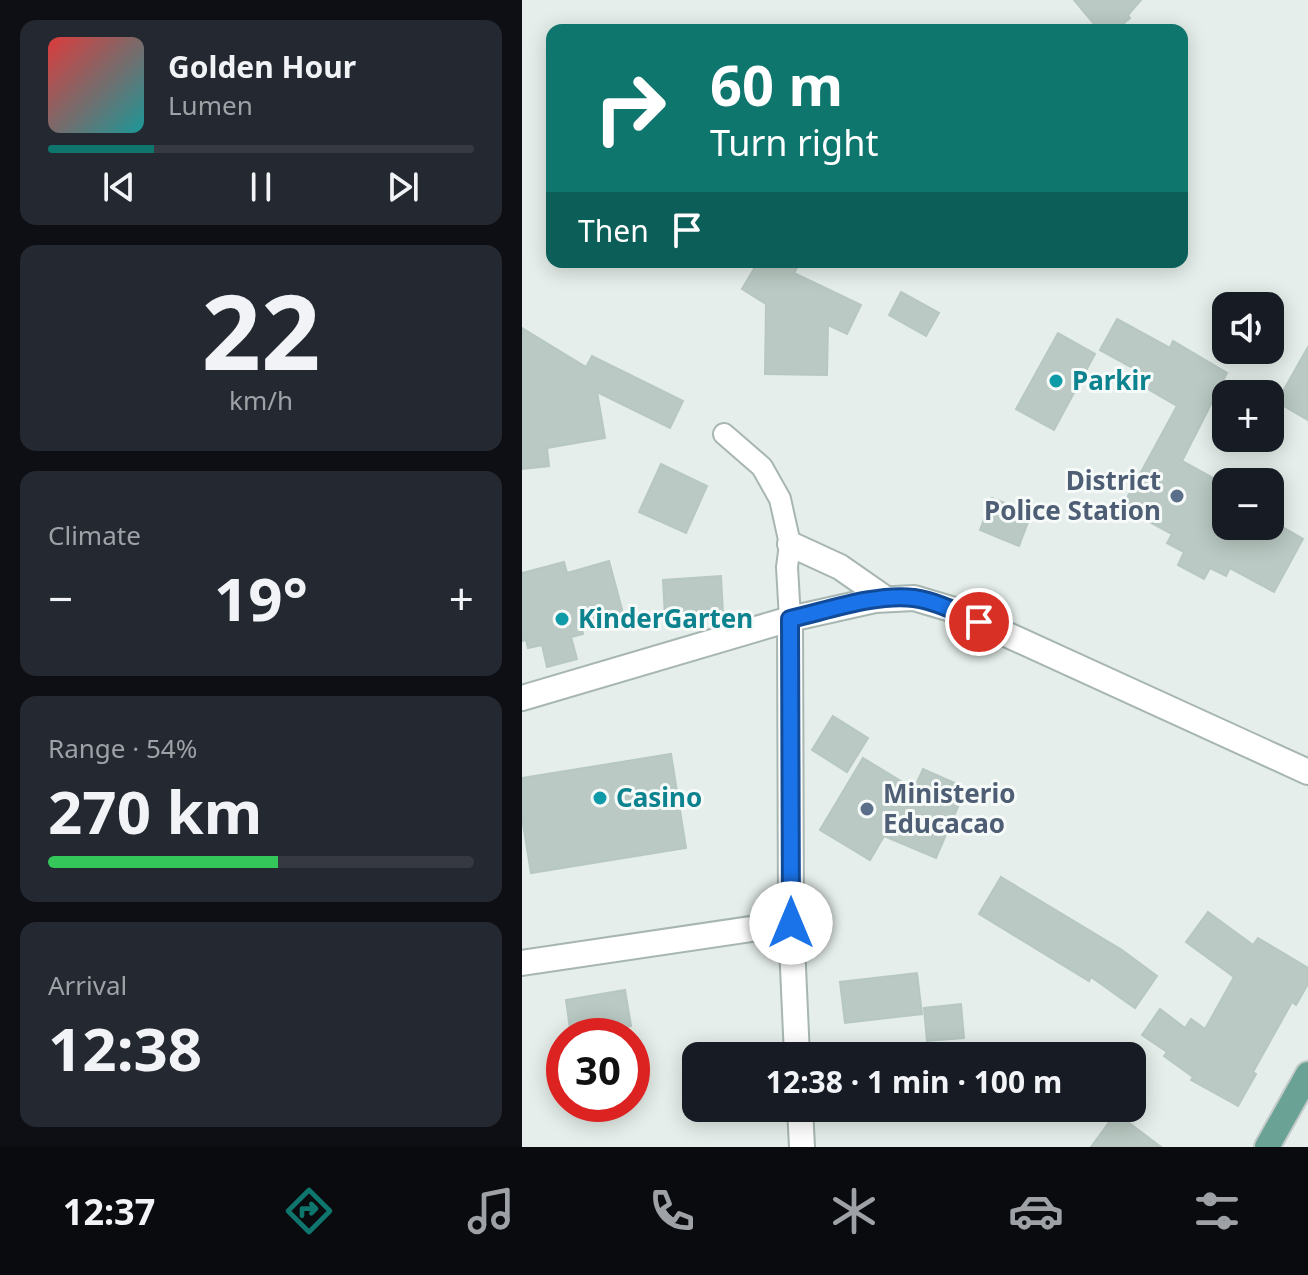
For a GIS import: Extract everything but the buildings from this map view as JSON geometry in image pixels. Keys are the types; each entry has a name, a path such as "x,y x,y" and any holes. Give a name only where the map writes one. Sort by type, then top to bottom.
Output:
{"main road":[{"path":"1267,1147 1308,1074"}],"street":[{"path":"790,544 840,567 886,599"},
{"path":"522,698 790,619 886,599 914,598 951,609 1308,772"},
{"path":"790,619 791,923 796,1042"},
{"path":"522,963 791,923"},
{"path":"801,1122 802,1147"}],"lane":[{"path":"724,434 762,467 780,499 790,544 787,567 790,619"}],"place":[{"name":"Parkir","path":"1056,381"},
{"name":"District Police Station","path":"1177,496"},
{"name":"KinderGarten","path":"562,619"},
{"name":"Casino","path":"600,798"},
{"name":"Ministerio Educacao","path":"867,809"}],"route":[{"path":"791,923 790,619 875,600 914,598 951,609 979,622"}]}
